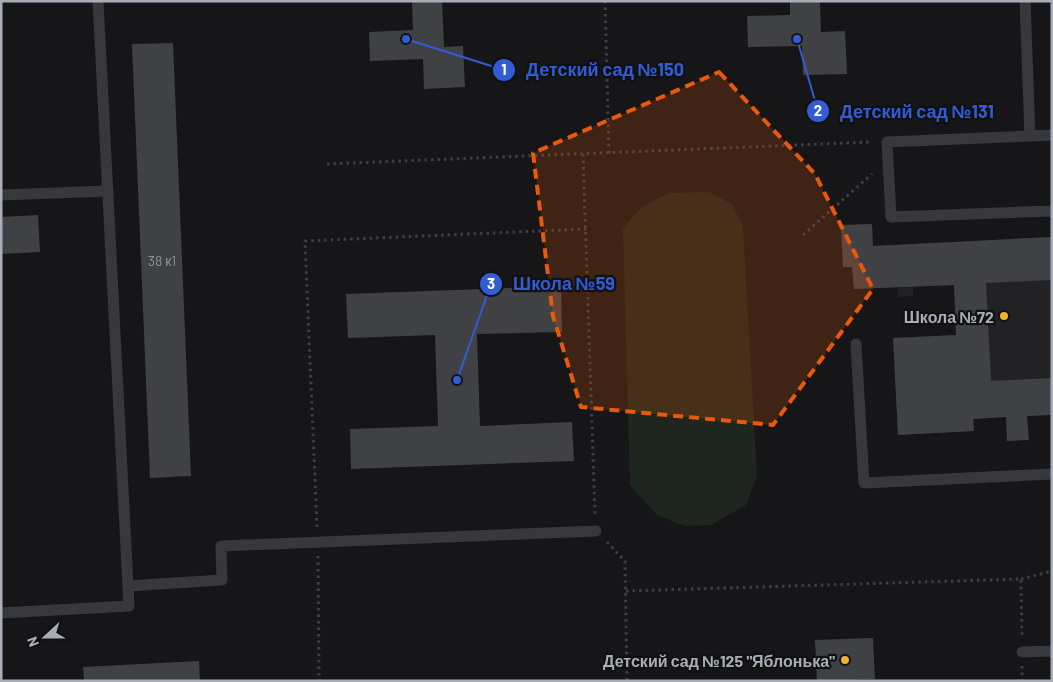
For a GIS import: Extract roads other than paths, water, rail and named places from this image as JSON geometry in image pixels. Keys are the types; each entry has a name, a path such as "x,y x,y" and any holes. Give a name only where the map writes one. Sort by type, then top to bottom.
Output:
{"lane":[{"path":"1,613 129,606 98,1"},
{"path":"1025,1 1030,136"},
{"path":"1052,135 887,142 891,217 1052,211"},
{"path":"1,195 108,191"},
{"path":"856,344 864,483 1052,474"},
{"path":"128,586 222,580 221,546 596,531"},
{"path":"1022,652 1052,651"}],"place":[{"name":"Детский сад №150","path":"406,39"},
{"name":"Детский сад №131","path":"797,39"},
{"name":"Школа №72","path":"1004,316"},
{"name":"Школа №59","path":"457,380"},
{"name":"Детский сад №125 \"Яблонька\"","path":"845,660"}]}
